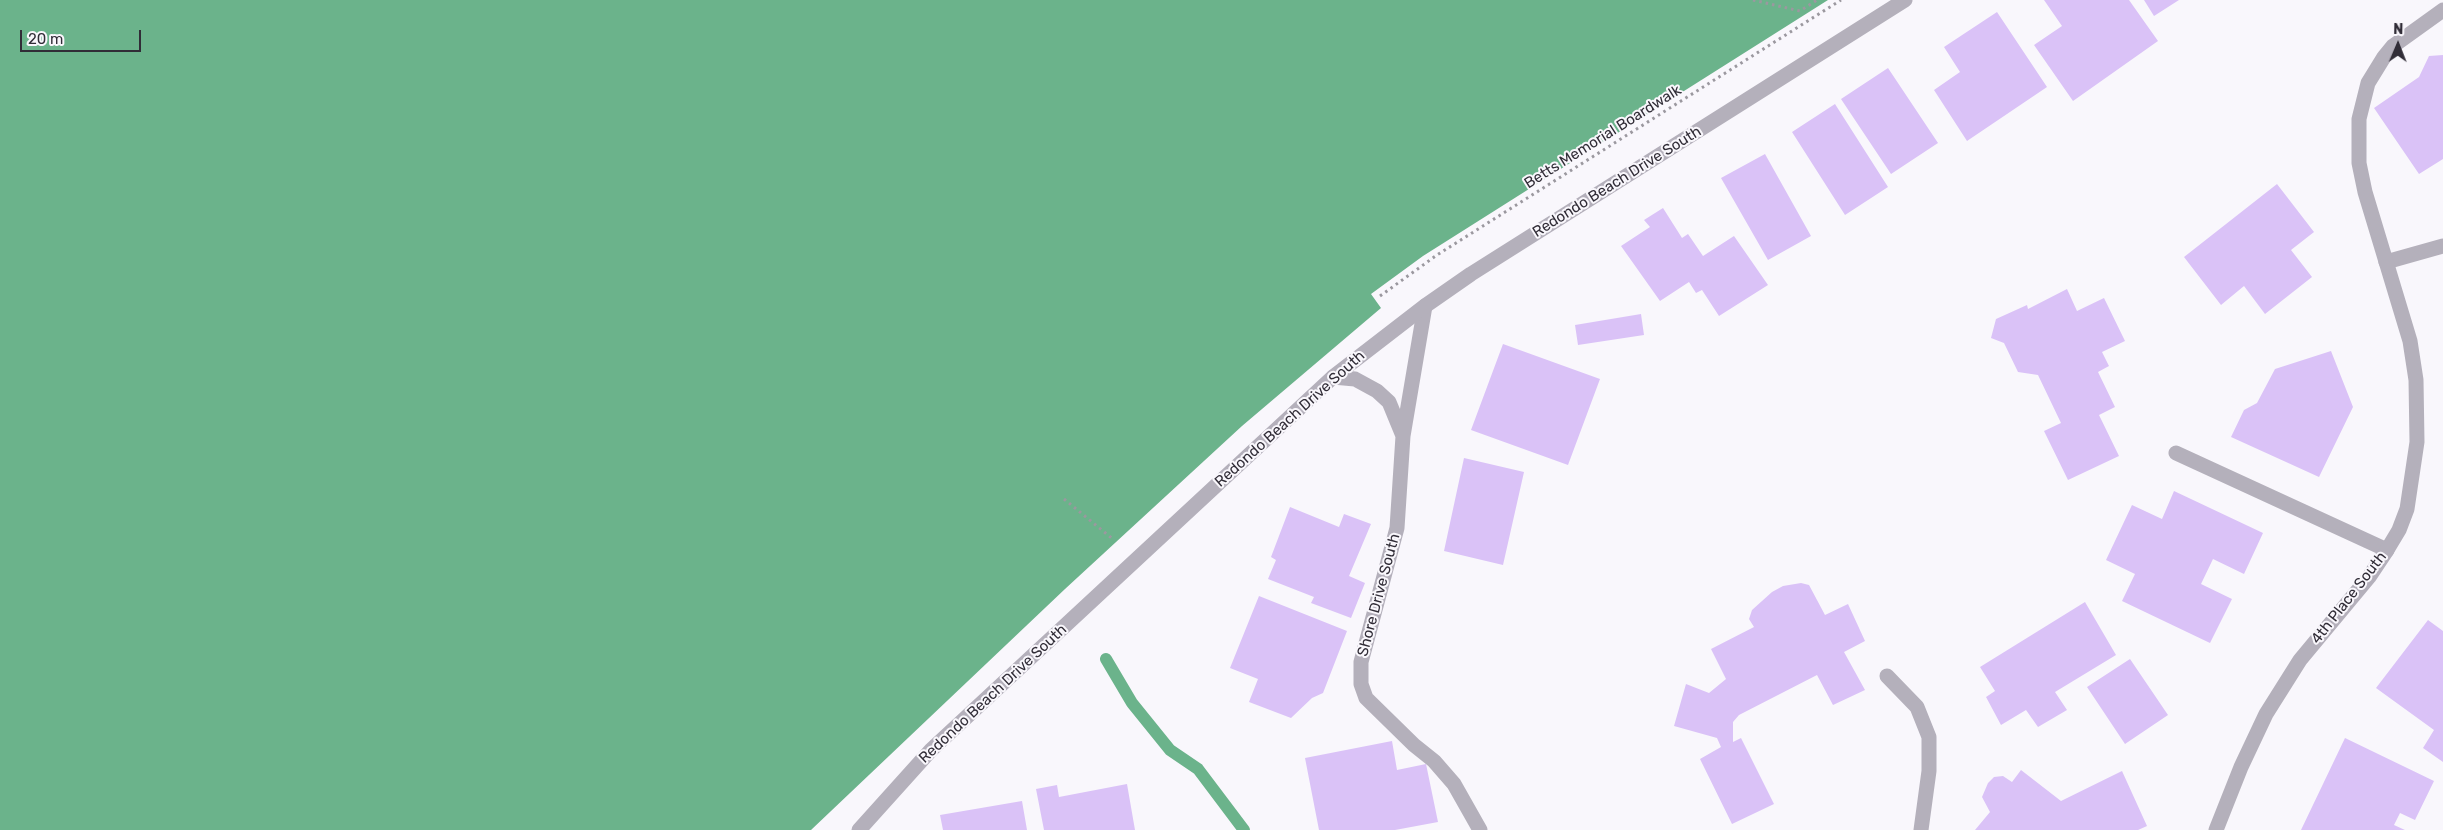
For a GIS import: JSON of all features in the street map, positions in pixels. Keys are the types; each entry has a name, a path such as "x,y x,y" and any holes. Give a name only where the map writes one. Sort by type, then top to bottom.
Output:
{"street":[{"name":"Redondo Beach Drive South","path":"859,830 932,750 1332,377 1425,306 1479,269 1905,0"},
{"name":"4th Place South","path":"2216,830 2249,750 2282,688 2300,660 2369,577 2387,550 2407,509 2416,462 2418,421 2412,349 2365,192 2359,163 2357,139 2363,98 2375,70 2393,46 2443,10"},
{"path":"2386,262 2443,246"},
{"name":"Shore Drive South","path":"1425,306 1403,436 1396,528 1361,662 1361,684 1366,698 1414,746 1434,761 1454,784 1480,830"},
{"name":"Shore Drive South","path":"1332,377 1356,379 1377,391 1389,402 1403,436"},
{"path":"2176,453 2387,550"},
{"path":"1887,676 1917,707 1929,737 1929,771 1921,830"}],"path":[{"path":"1753,0 1800,11 1817,0"},
{"name":"Betts Memorial Boardwalk","path":"1380,296 1437,255 1841,0"},
{"path":"1064,499 1114,541"}],"shaded area":[{"path":"0,0 1828,0 1423,256 1371,294 1381,308 1242,426 1065,589 811,830 0,830"}],"building":[{"path":"2044,0 2129,0 2158,41 2073,101 2034,45 2062,26"},
{"path":"2144,0 2179,0 2154,16"},
{"path":"1997,12 2047,87 1967,141 1934,90 1960,72 1944,47"},
{"path":"2443,55 2443,159 2419,174 2374,108 2419,77 2429,56"},
{"path":"1888,68 1938,143 1891,174 1841,99"},
{"path":"1835,104 1888,187 1845,215 1792,132"},
{"path":"1765,154 1811,236 1768,260 1721,178"},
{"path":"2277,184 2314,232 2291,250 2312,277 2265,314 2244,286 2221,305 2184,257"},
{"path":"1663,208 1682,238 1688,234 1703,256 1734,236 1768,285 1719,316 1702,290 1696,293 1689,282 1660,301 1621,246 1650,227 1644,220"},
{"path":"2067,289 2077,311 2104,298 2125,341 2102,352 2109,366 2098,372 2115,407 2099,415 2119,456 2068,480 2044,431 2061,423 2038,375 2018,372 2004,343 1991,338 1996,319 2027,305 2028,309"},
{"path":"1641,314 1644,335 1578,345 1575,325"},
{"path":"1503,344 1600,379 1568,465 1471,430"},
{"path":"2331,351 2353,407 2319,477 2231,437 2244,410 2257,403 2275,369"},
{"path":"1464,458 1524,472 1503,565 1444,551"},
{"path":"2174,491 2263,533 2244,574 2213,559 2201,584 2232,599 2210,643 2122,601 2135,574 2106,560 2132,505 2162,519"},
{"path":"1290,507 1339,527 1344,514 1371,524 1349,576 1365,583 1351,618 1311,603 1314,597 1268,579 1276,560 1271,557"},
{"path":"1801,583 1809,585 1825,615 1848,604 1865,641 1844,652 1865,690 1833,705 1817,675 1739,715 1733,722 1733,742 1741,738 1774,804 1732,824 1700,759 1721,747 1717,738 1674,726 1686,684 1709,693 1726,679 1711,649 1754,627 1749,619 1752,610 1772,592 1783,586"},
{"path":"1259,596 1347,631 1323,693 1312,698 1291,718 1249,702 1258,679 1230,668"},
{"path":"2085,602 2116,655 2055,692 2067,710 2038,727 2026,710 2001,725 1986,697 1995,691 1980,667"},
{"path":"2428,620 2443,631 2443,762 2423,748 2434,730 2376,688"},
{"path":"2130,659 2168,715 2125,744 2087,687"},
{"path":"2345,738 2434,781 2415,820 2400,813 2394,825 2405,830 2301,830"},
{"path":"1392,741 1397,770 1426,764 1438,822 1395,830 1319,830 1305,758"},
{"path":"2021,770 2061,801 2122,771 2147,826 2138,830 1975,830 1990,812 1982,797 1988,783 1994,777 2003,776 2012,782"},
{"path":"1127,784 1135,830 1044,830 1036,789 1057,785 1059,797"},
{"path":"1022,801 1027,830 943,830 940,815"}],"waterway":[{"path":"1106,659 1132,703 1170,750 1198,769 1244,830"}]}
